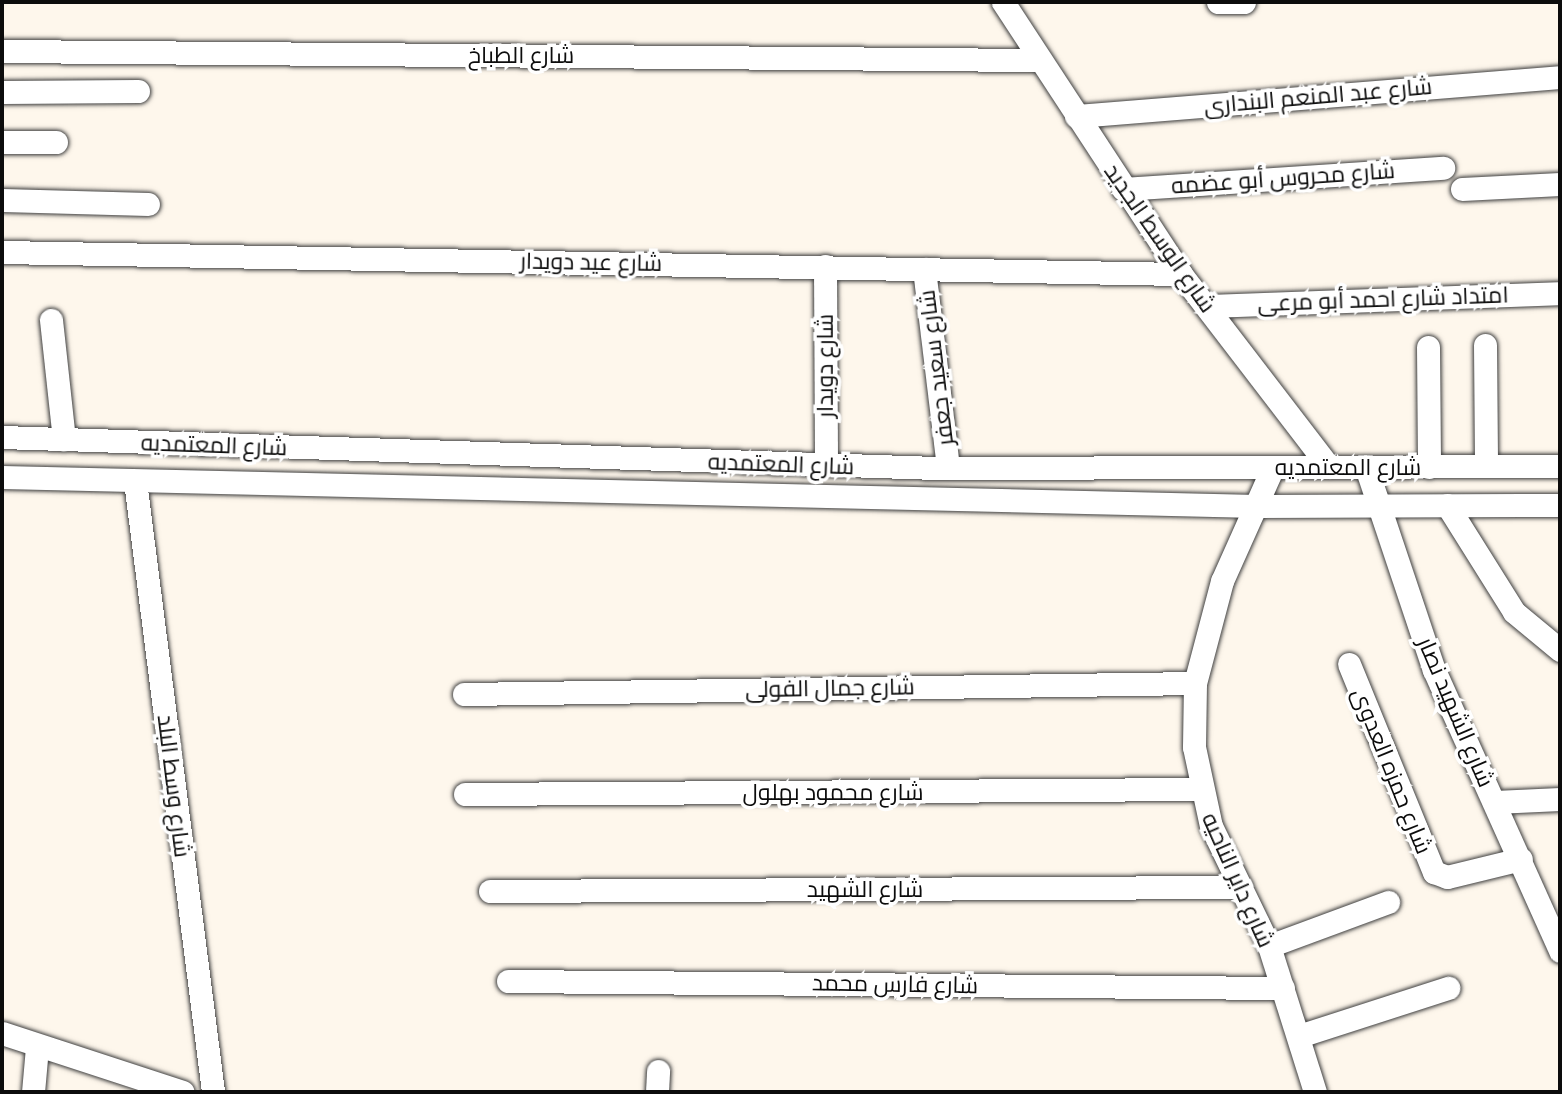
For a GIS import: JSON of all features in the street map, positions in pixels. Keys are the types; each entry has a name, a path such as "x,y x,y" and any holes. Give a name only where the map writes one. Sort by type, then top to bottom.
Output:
{"street":[{"name":"شارع الوسط الجديد","path":"1003,2 1181,274 1329,467"},
{"path":"1218,2 1244,2"},
{"name":"شارع الطباخ","path":"2,51 1041,60"},
{"name":"شارع عبد المنعم البندارى","path":"1076,116 1560,77"},
{"path":"2,92 138,92"},
{"path":"2,142 57,142"},
{"name":"شارع محروس أبو عضمه","path":"1123,188 1443,168"},
{"path":"1462,188 1560,184"},
{"path":"2,200 148,204"},
{"name":"شارع عيد دويدار","path":"2,252 1181,274"},
{"name":"شارع دويدار","path":"825,266 825,465"},
{"name":"شارع سعيد جعفر","path":"924,269 942,468 935,498"},
{"name":"امتداد شارع احمد أبو مرعى","path":"1207,306 1560,293"},
{"path":"51,320 64,439"},
{"path":"1485,345 1486,466"},
{"path":"1428,347 1429,467"},
{"name":"شارع المعتمديه","path":"2,437 942,468 1560,466"},
{"name":"شارع داير الناحيه","path":"1273,467 1222,581 1195,683 1194,747 1200,789 1269,946 1315,1092"},
{"name":"شارع الشهيد نصار","path":"1366,467 1434,670 1521,859 1553,911 1560,951"},
{"name":"شارع المعتمديه","path":"2,477 1257,506 1379,503 1560,505"},
{"name":"شارع وسط البلد","path":"135,481 213,1092"},
{"path":"1447,505 1514,612 1560,650"},
{"name":"شارع حمزه العدوى","path":"1349,664 1431,869 1447,877 1521,859"},
{"name":"شارع جمال الفولى","path":"464,694 1195,683"},
{"name":"شارع محمود بهلول","path":"465,794 1200,789"},
{"path":"1495,802 1560,799"},
{"name":"شارع الشهيد","path":"490,891 1241,887"},
{"path":"1269,946 1388,902"},
{"name":"شارع فارس محمد","path":"508,981 1283,988"},
{"path":"1299,1036 1448,988"},
{"path":"2,1033 132,1084 183,1092"},
{"path":"33,1092 37,1047"}]}
